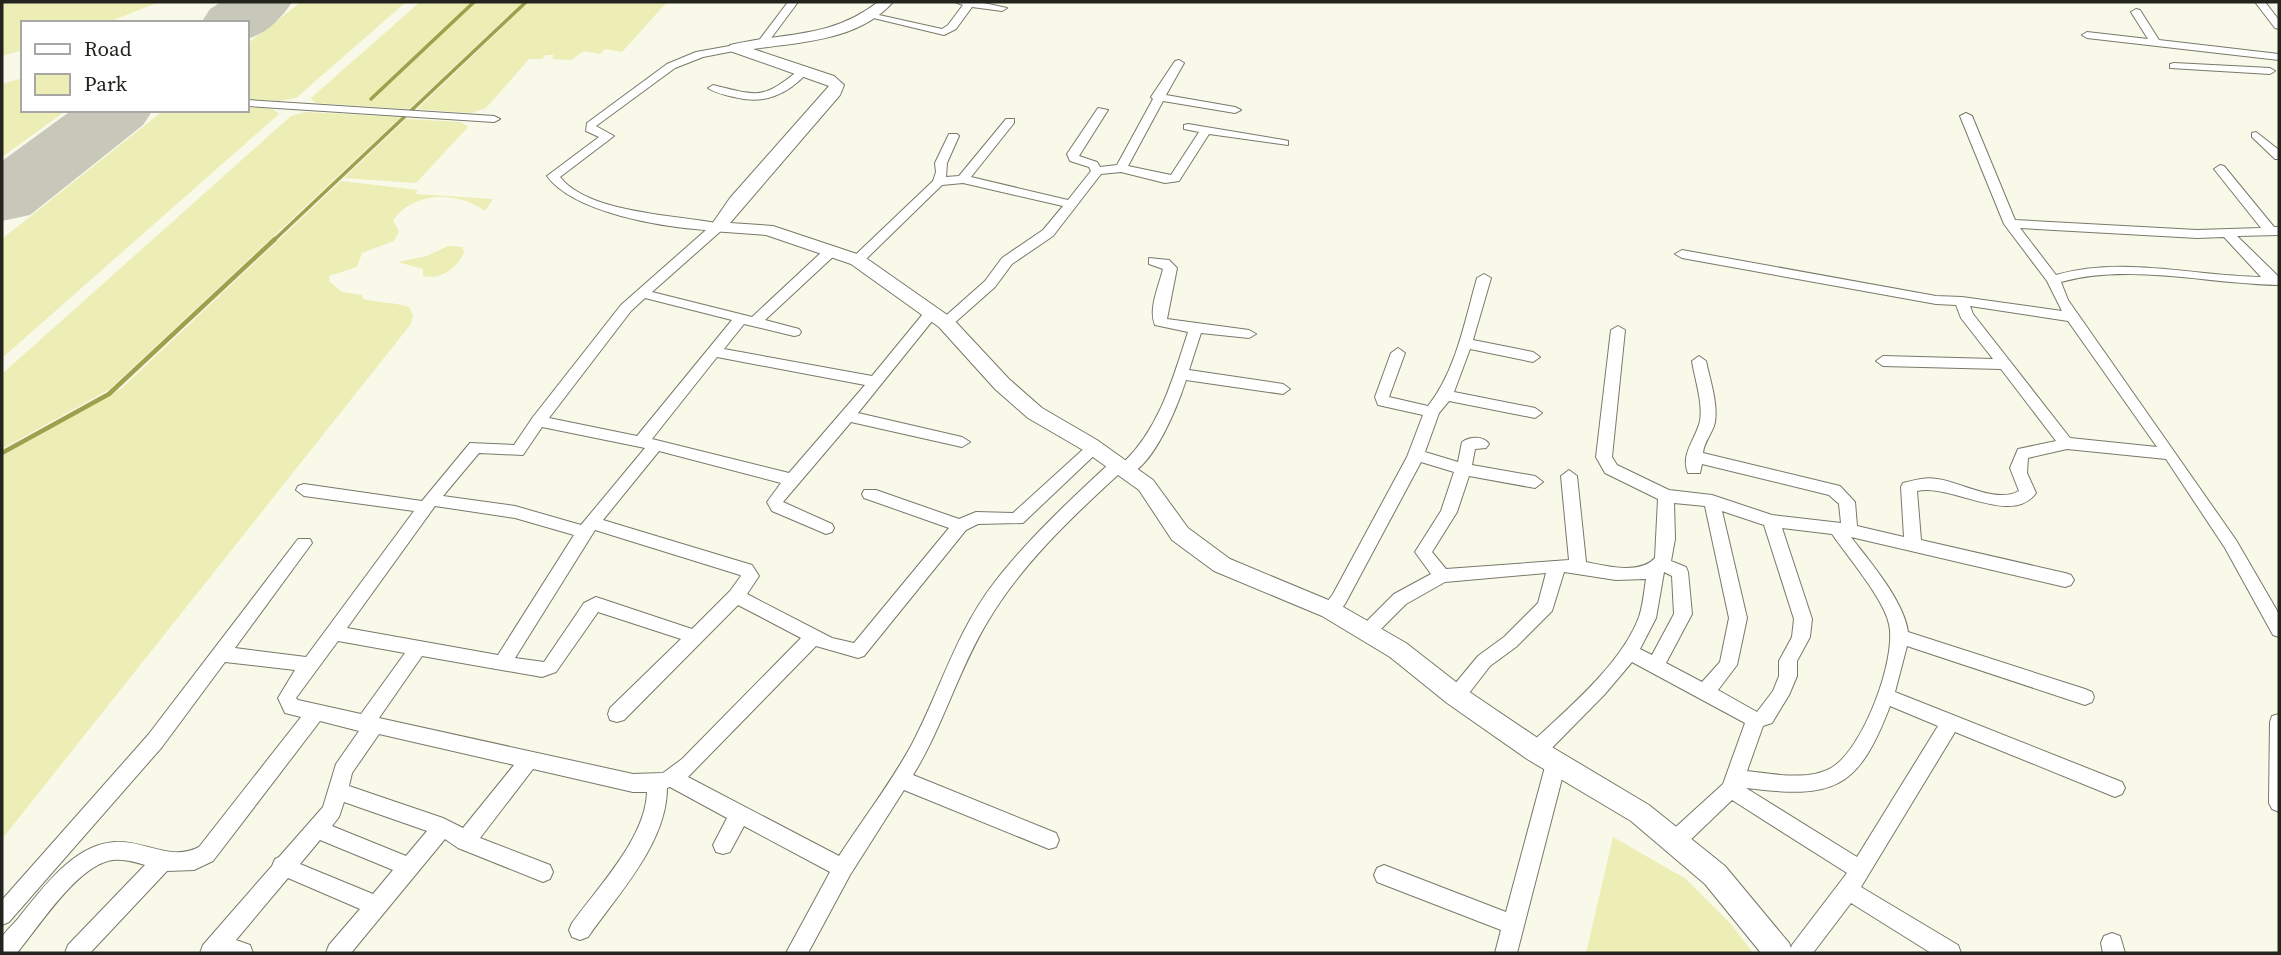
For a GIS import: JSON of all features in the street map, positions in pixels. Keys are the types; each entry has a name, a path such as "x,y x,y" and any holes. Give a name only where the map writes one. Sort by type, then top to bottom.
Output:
{"street":[{"path":"762,43 793,2"},
{"path":"886,2 870,16 837,33 700,54 671,65 591,125 590,129 594,132 608,136 553,176 557,184 595,202 637,215 677,225 767,230 857,260 939,318 1002,384 1035,413 1094,448 1146,485 1180,534 1222,565 1330,610 1398,650 1457,696 1546,757 1640,813 1715,875 1779,953"},
{"path":"958,2 1002,8"},
{"path":"2260,2 2279,26"},
{"path":"870,16 944,32 952,27 970,3"},
{"path":"2136,12 2156,44"},
{"path":"2087,36 2279,57"},
{"path":"735,48 834,81 835,92 736,201 718,227 626,308 538,421 518,451 475,447 429,504 287,698 292,707 369,726 633,783 665,782 740,814 844,868"},
{"path":"2256,55 2275,74"},
{"path":"1121,168 1145,129 1157,97 1179,64"},
{"path":"2174,66 2275,74"},
{"path":"713,88 764,99 776,95 803,72"},
{"path":"1157,97 1235,110"},
{"path":"248,103 495,119"},
{"path":"1097,171 1093,165 1074,158 1073,154 1102,110"},
{"path":"1966,116 2010,224 2053,280 2072,317 2170,454 2263,596 2278,626"},
{"path":"963,179 1010,121"},
{"path":"1188,127 1283,143"},
{"path":"826,528 778,507 775,502 877,382 939,318 990,284 1007,261 1048,233 1097,171 1121,168 1165,179 1175,178 1206,130"},
{"path":"2256,135 2279,156"},
{"path":"857,260 938,181 942,172 941,163 953,136"},
{"path":"2220,169 2274,231"},
{"path":"938,181 963,179 1070,204"},
{"path":"2010,224 2228,234 2274,231"},
{"path":"2228,234 2276,281"},
{"path":"502,664 588,528 713,352 831,251"},
{"path":"1682,254 1936,300 1962,300 2072,317"},
{"path":"1154,261 1168,264 1170,268 1158,319 1164,324 1249,334"},
{"path":"2053,280 2069,273 2130,272 2276,281"},
{"path":"1330,610 1339,599 1415,457 1432,412 1445,395 1465,343 1484,278"},
{"path":"641,293 794,332"},
{"path":"1962,300 1966,315 2061,435 2064,443"},
{"path":"797,953 844,868 919,748 980,618 1000,587 1075,505 1122,467 1136,461 1159,427 1196,328"},
{"path":"1618,330 1604,457 1611,468 1666,496 1712,502 1771,521 1843,530 1913,544 2065,580"},
{"path":"1465,343 1533,358"},
{"path":"713,352 877,382"},
{"path":"1398,353 1382,397 1383,401 1432,412"},
{"path":"1699,361 1708,410 1707,424 1694,462 1834,490 1845,497 1850,506 1843,530 1898,624 1897,659 1885,696 1873,725 1850,765 1829,776 1806,783 1733,783"},
{"path":"1883,361 2005,365"},
{"path":"1181,374 1283,389"},
{"path":"1445,395 1535,413"},
{"path":"848,416 962,442"},
{"path":"538,421 648,444 792,480"},
{"path":"1443,576 1423,552 1450,512 1468,455 1467,446 1471,443 1481,444"},
{"path":"1913,544 1909,487 1930,483 1993,498 2022,499 2028,493 2017,468 2017,459 2023,453 2058,447 2064,443 2170,454"},
{"path":"736,596 842,649 861,649 960,526 976,518 1010,521 1017,519 1094,448"},
{"path":"1415,457 1422,456 1462,469 1535,482"},
{"path":"1569,476 1569,566"},
{"path":"304,490 515,512 746,569 751,576 750,580 736,596 617,714"},
{"path":"870,494 960,526"},
{"path":"1506,953 1514,925 1546,757 1628,651 1647,617 1659,567 1664,559 1666,496"},
{"path":"1704,692 1728,665 1738,618 1712,502"},
{"path":"1628,651 1756,720 1765,717 1780,695 1788,676 1788,661 1801,637 1803,619 1771,521"},
{"path":"2,915 155,741 304,543"},
{"path":"1367,632 1400,599 1443,576 1569,566 1618,574 1643,573 1659,567 1680,572 1684,605 1683,614 1655,666"},
{"path":"1457,696 1484,661 1510,642 1546,606 1554,573 1569,566"},
{"path":"334,633 502,664 548,668 590,608 596,604 695,637"},
{"path":"580,930 646,837 654,821 665,782 815,636"},
{"path":"1898,636 2085,697"},
{"path":"242,953 215,948 282,866 332,811 338,792 338,780 343,770 418,648"},
{"path":"223,654 311,665"},
{"path":"1885,696 2115,789"},
{"path":"4,953 62,884 86,862 113,851 186,863 206,854 315,713"},
{"path":"1675,841 1733,783 1756,720"},
{"path":"2279,722 2279,803"},
{"path":"1800,953 1848,890 1858,869 1950,723"},
{"path":"465,841 530,759"},
{"path":"900,779 1049,840"},
{"path":"1733,783 1858,869"},
{"path":"338,792 443,827 465,841 543,872"},
{"path":"723,845 740,814"},
{"path":"337,953 443,827"},
{"path":"317,829 409,867"},
{"path":"76,953 163,861"},
{"path":"282,866 376,906"},
{"path":"1384,875 1514,925"},
{"path":"1848,890 1950,953"}],"green space":[{"path":"159,2 111,21 21,21 21,51 2,56 2,3"},
{"path":"301,2 406,2 296,98 279,101 248,99 248,43"},
{"path":"420,2 523,2 409,109 315,103 311,98"},
{"path":"529,2 667,2 622,52 605,49 600,54 584,51 571,60 552,59 554,55 529,59 486,108 471,113 417,109"},
{"path":"21,79 21,112 64,112 2,157 2,84"},
{"path":"248,107 273,109 279,114 2,358 2,239 161,112 248,112"},
{"path":"305,112 401,117 110,389 2,449 2,374 291,116"},
{"path":"406,119 461,122 468,127 416,183 344,178"},
{"path":"341,181 418,190 415,194 493,199 485,211 474,204 449,197 423,199 412,204 401,211 393,221 399,231 394,241 362,253 357,267 329,276 330,282 342,292 362,295 363,299 409,307 413,316 411,324 2,839 2,456 122,388"},
{"path":"448,246 463,247 464,253 452,268 442,275 423,276 423,269 398,262 427,256"},
{"path":"1613,837 1686,879 1730,923 1753,953 1586,953"}],"waterway":[{"path":"371,99 474,2"},
{"path":"273,241 526,2"},
{"path":"2,453 109,394 275,239"}],"runway":[{"path":"236,21 261,2"},
{"path":"2,198 115,112"}]}
